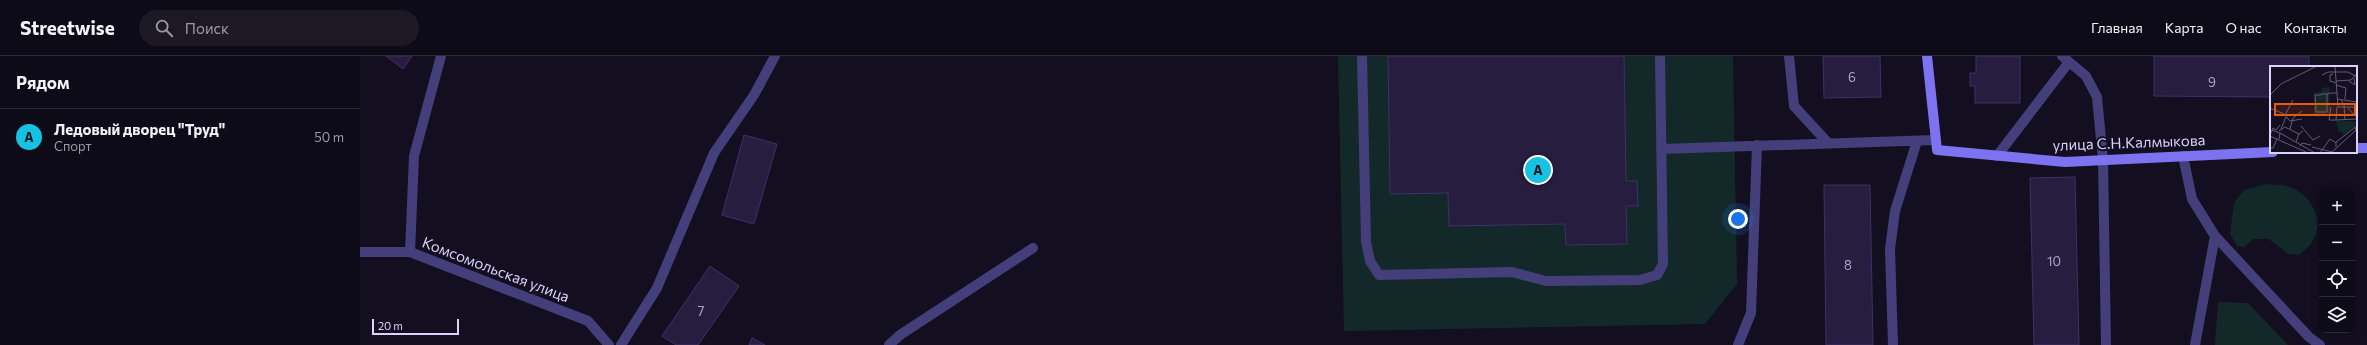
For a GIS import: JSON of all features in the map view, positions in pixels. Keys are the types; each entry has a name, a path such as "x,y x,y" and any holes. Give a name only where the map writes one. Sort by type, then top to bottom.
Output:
{"street":[{"path":"410,252 414,156 441,56"},
{"path":"621,345 656,288 714,153 754,95 775,56"},
{"path":"1362,56 1366,242 1370,261 1379,275 1512,272 1546,281 1640,280 1657,275 1663,264 1660,56"},
{"path":"1789,56 1794,106 1828,143"},
{"path":"1661,149 1934,140 1927,56"},
{"path":"1997,156 2065,59 2086,76 2097,97 2103,160 2106,345"},
{"path":"1893,345 1890,249 1896,211 1917,140"},
{"name":"улица С.Н.Калмыкова","path":"1934,140 1937,150 2064,162 2270,152"},
{"path":"1738,345 1751,313 1757,145"},
{"path":"2183,156 2192,199 2215,236 2309,338 2320,345"},
{"path":"2195,345 2215,236"},
{"path":"889,345 900,335 1033,248"},
{"name":"Комсомольская улица","path":"360,252 410,252 588,322 609,345"}],"green space":[{"path":"1338,56 1733,56 1737,284 1705,324 1344,331"},
{"path":"2267,184 2286,186 2299,192 2311,204 2315,212 2317,228 2315,236 2311,244 2299,255 2288,254 2269,239 2253,239 2244,247 2237,246 2230,234 2234,203 2244,190"},
{"path":"2218,302 2248,303 2288,345 2215,345"}],"building":[{"path":"386,56 412,56 403,69"},
{"path":"1388,56 1624,56 1626,181 1637,181 1638,206 1626,206 1627,244 1566,245 1565,224 1449,226 1448,193 1390,194"},
{"path":"1823,56 1880,56 1881,97 1824,98"},
{"path":"1976,56 2020,56 2020,103 1975,103 1975,86 1970,86 1970,73 1976,73"},
{"path":"2154,56 2309,56 2309,66 2270,66 2270,97 2154,96"},
{"path":"744,135 777,144 754,224 722,215"},
{"path":"2075,177 2079,345 2034,345 2030,178"},
{"path":"1824,185 1870,185 1873,345 1826,345"},
{"path":"710,266 739,286 698,345 676,345 662,336"},
{"path":"752,338 765,345 749,345"}],"place":[{"name":"Ледовый дворец \"Труд\"","path":"1538,170"}]}
